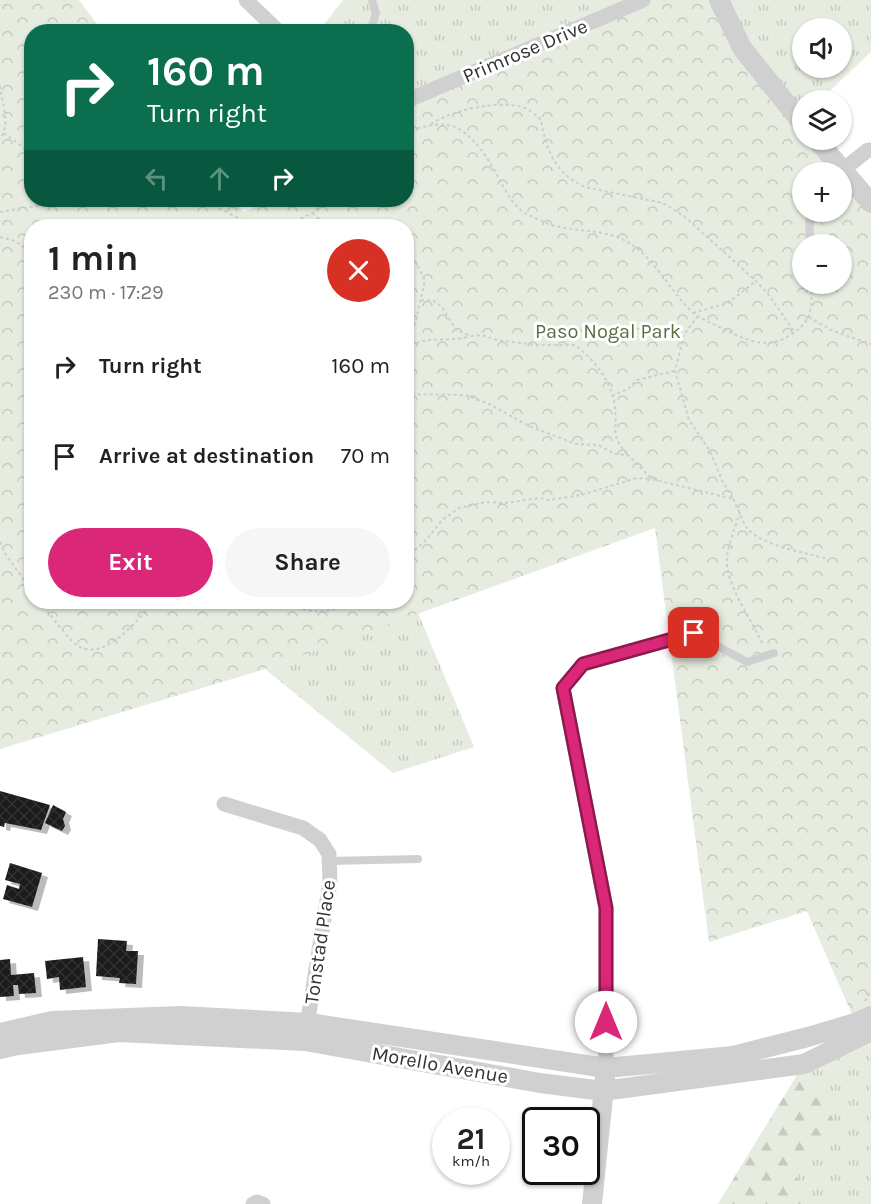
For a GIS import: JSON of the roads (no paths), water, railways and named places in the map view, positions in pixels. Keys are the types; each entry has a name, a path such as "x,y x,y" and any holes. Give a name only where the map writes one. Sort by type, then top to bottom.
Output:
{"street":[{"path":"246,0 271,24"},
{"name":"Primrose Drive","path":"414,99 643,0"},
{"path":"719,0 742,48 792,110"},
{"path":"825,150 835,162"},
{"path":"852,163 871,150"},
{"path":"852,181 871,203"},
{"path":"563,688 606,908 606,1068 592,1204"},
{"name":"Tonstad Place","path":"224,804 303,828 320,840 329,854 330,882 307,1032"},
{"name":"Morello Avenue","path":"0,1033 52,1021 180,1016 606,1068 733,1056 855,1023 871,1016"},
{"name":"Morello Avenue","path":"0,1049 119,1032 307,1032 540,1083 603,1091 804,1064 871,1031"},
{"path":"253,1204 257,1202 263,1204"}],"lane":[{"path":"372,0 376,13 373,24"},
{"path":"563,688 583,664 694,633 747,662 770,654"},
{"path":"329,861 418,859"}],"park label":[{"name":"Paso Nogal Park","path":"608,331"}]}
